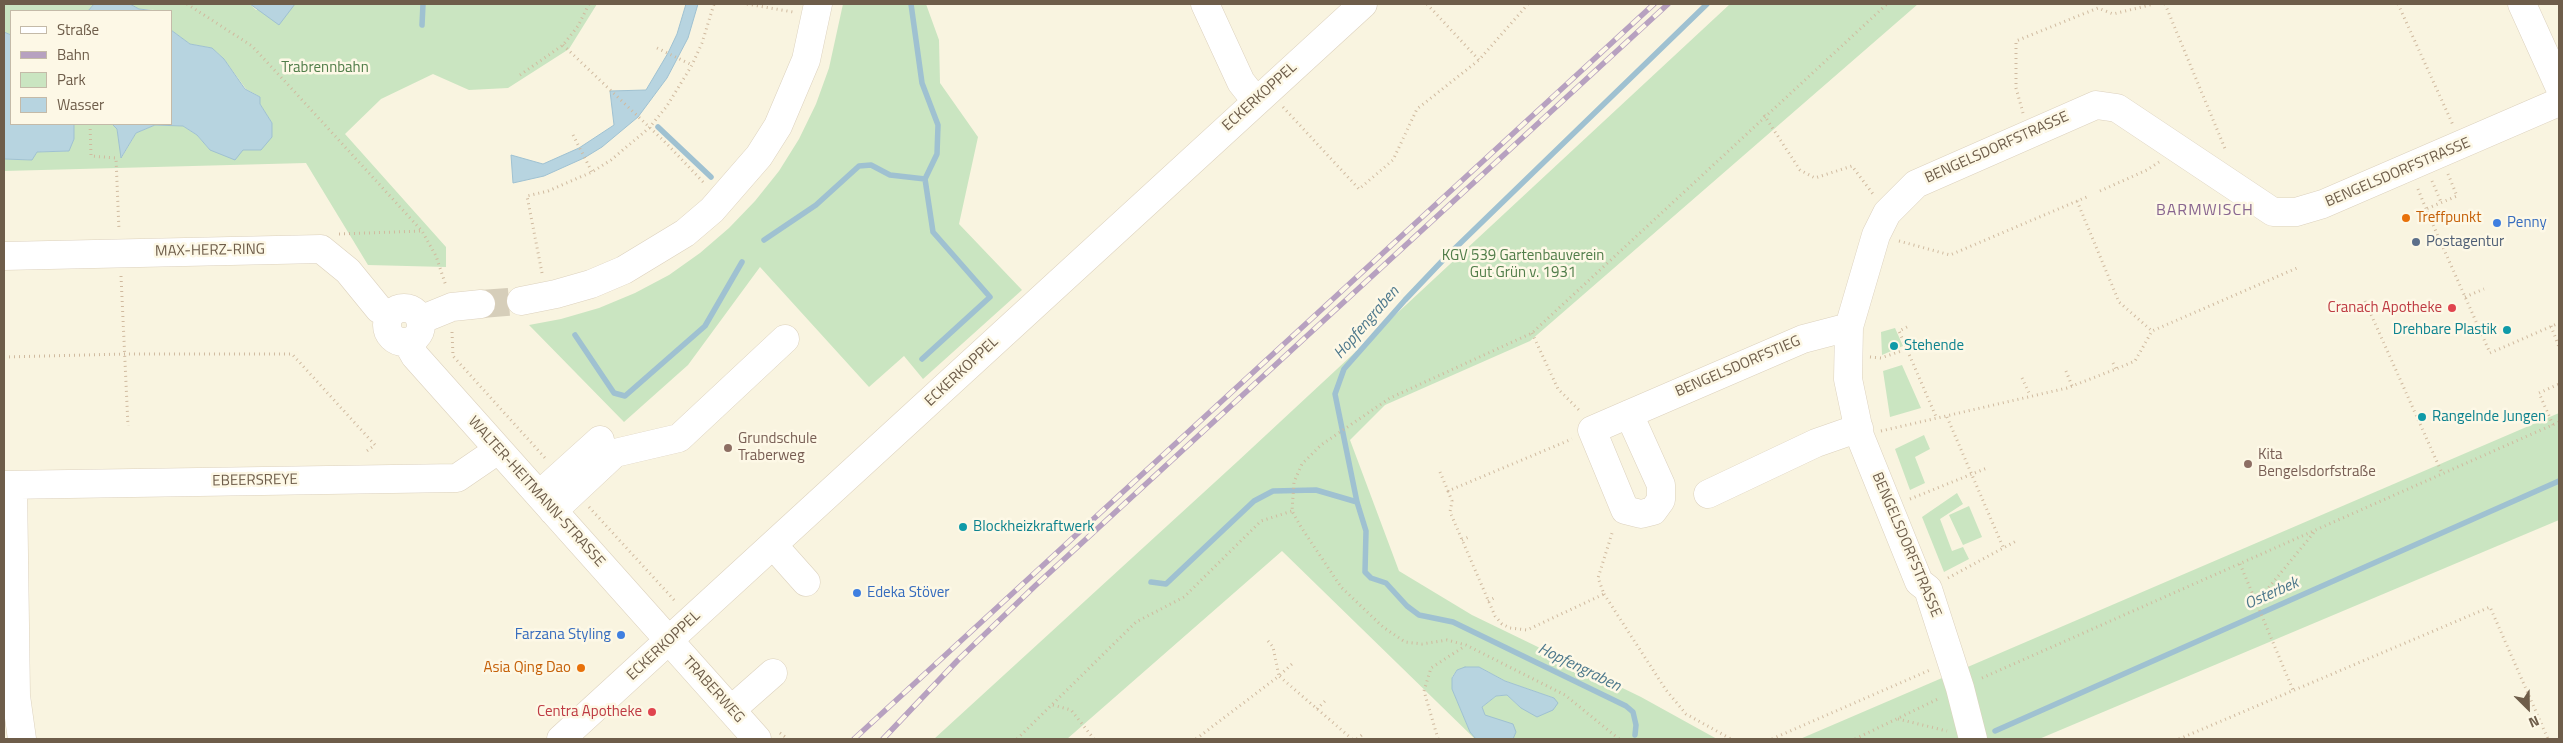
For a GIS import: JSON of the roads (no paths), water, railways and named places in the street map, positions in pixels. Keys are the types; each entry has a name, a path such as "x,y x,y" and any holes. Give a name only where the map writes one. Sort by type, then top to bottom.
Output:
{"street":[{"path":"1206,4 1242,82 1262,96"},
{"name":"ECKERKOPPEL","path":"561,739 1363,4"},
{"path":"2522,4 2559,86"},
{"path":"534,298 591,284 624,270 685,233 721,201 759,156 778,126 806,60 817,10"},
{"name":"BENGELSDORFSTRASSE","path":"1972,738 1960,688 1928,589 1919,582 1860,432 1848,379 1849,327 1882,224 1916,184 2096,105 2117,108 2273,212 2296,212 2324,204 2447,149 2462,146 2559,102"},
{"name":"MAX-HERZ-RING","path":"4,256 321,249 348,271 379,309 389,316 386,323 390,336 399,341 414,331"},
{"path":"414,331 452,307 481,304"},
{"name":"BENGELSDORFSTIEG","path":"1629,414 1661,485 1661,500 1653,511 1641,514 1626,510 1592,430 1629,414 1803,339 1849,327"},
{"name":"WALTER-HEITMANN-STRASSE","path":"414,331 415,356 669,640"},
{"path":"546,503 614,453 679,438 786,339"},
{"path":"1708,494 1816,443 1860,432"},
{"path":"546,503 600,440"},
{"name":"EBEERSREYE","path":"8,485 457,478 498,450"},
{"path":"8,485 16,696 22,739"},
{"path":"773,545 806,582"},
{"name":"TRABERWEG","path":"669,640 757,739"},
{"path":"731,710 773,673"}],"water":[{"path":"94,4 130,4 139,9 148,10 89,10"},
{"path":"250,4 295,4 279,25"},
{"path":"686,4 698,4 688,38 667,78 638,117 602,147 584,158 544,176 513,183 511,155 543,164 579,148 614,125 610,91 646,90 677,34"},
{"path":"172,31 190,44 212,48 224,59 245,89 260,97 260,104 272,123 272,137 261,150 243,150 235,160 210,150 197,135 183,126 155,125 172,125"},
{"path":"4,32 10,35 10,125 74,125 74,139 69,151 37,152 32,160 4,159"},
{"path":"113,125 155,125 136,133 121,158 117,129"},
{"path":"1465,667 1479,667 1505,681 1554,698 1558,703 1553,710 1537,717 1521,708 1507,695 1496,696 1482,707 1485,715 1513,724 1516,732 1513,739 1476,739 1470,732 1452,689 1452,678 1457,670"}],"waterway":[{"path":"422,25 423,4"},
{"path":"911,4 922,83 938,125 937,154 925,179 933,232 990,297 922,359"},
{"name":"Hopfengraben","path":"1635,735 1636,725 1633,712 1626,706 1453,622 1419,615 1407,606 1386,583 1371,578 1365,572 1366,531 1357,502 1335,394 1344,369 1445,258 1707,4"},
{"path":"658,127 711,177"},
{"path":"764,240 816,205 859,166 871,165 890,175 925,179"},
{"path":"575,335 614,393 625,396 705,326 742,262"},
{"name":"Osterbek","path":"1995,731 2559,481"},
{"path":"1151,582 1166,584 1254,501 1273,491 1316,490 1357,502"}],"tunnel":[{"path":"481,304 521,301"}],"railway":[{"path":"854,739 1654,4"},
{"path":"883,739 958,660 1035,586 1668,4"}],"place":[{"name":"Treffpunkt","path":"2406,218"},
{"name":"Penny","path":"2497,223"},
{"name":"Postagentur","path":"2416,242"},
{"name":"Cranach Apotheke","path":"2452,308"},
{"name":"Drehbare Plastik","path":"2507,330"},
{"name":"Stehende","path":"1894,346"},
{"name":"Rangelnde Jungen","path":"2422,417"},
{"name":"Grundschule Traberweg","path":"728,448"},
{"name":"Kita Bengelsdorfstraße","path":"2248,464"},
{"name":"Blockheizkraftwerk","path":"963,527"},
{"name":"Edeka Stöver","path":"857,593"},
{"name":"Farzana Styling","path":"621,635"},
{"name":"Asia Qing Dao","path":"581,668"},
{"name":"Centra Apotheke","path":"652,712"}],"district":[{"name":"BARMWISCH","path":"2205,211"}],"park label":[{"name":"Trabrennbahn","path":"325,68"},
{"name":"KGV 539 Gartenbauverein Gut Grün v. 1931","path":"1523,264"}]}
